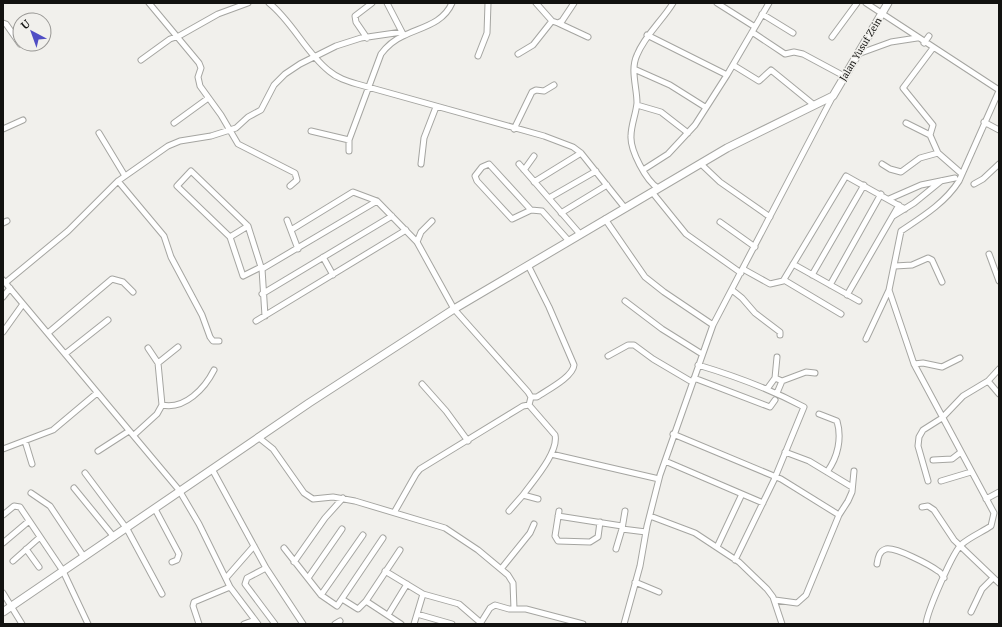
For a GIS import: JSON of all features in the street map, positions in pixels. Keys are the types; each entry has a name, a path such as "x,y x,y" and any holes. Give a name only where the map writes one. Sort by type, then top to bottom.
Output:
{"street":[{"path":"149,3 178,36 201,66 198,83 208,99 221,115 238,144 295,173 297,180 290,186"},
{"path":"141,60 166,41 218,14 248,3"},
{"path":"269,3 281,14 314,57 336,76 369,88 558,141 573,147 582,153 625,208"},
{"path":"367,38 356,22 354,16 372,3"},
{"path":"387,3 403,34"},
{"path":"244,624 256,622 230,587 199,524 179,490 4,281 68,231 125,176 174,143 230,131 239,126 250,116 259,112 279,79 300,64 336,46 367,38 403,34 422,29 437,20 447,11 452,3"},
{"path":"478,56 487,33 488,3"},
{"path":"536,3 552,21 588,37"},
{"path":"558,23 574,3"},
{"path":"673,3 662,20 647,36 636,57 634,69 636,105 631,138 643,170 686,234 742,271 770,284 776,284 784,280 845,176 848,176 881,194 905,209"},
{"path":"717,3 755,27"},
{"path":"643,170 668,154 688,133 727,75 769,3"},
{"path":"832,36 858,3"},
{"path":"866,3 917,38 999,90 962,174 954,188 933,209 901,231 889,290 866,339"},
{"name":"Jalan Yusuf Zein","path":"833,96 888,3"},
{"path":"762,14 793,33"},
{"path":"518,54 533,45 552,21"},
{"path":"3,23 6,24 12,32"},
{"path":"752,32 785,54 794,52 803,54 844,76"},
{"path":"349,151 349,140 381,54 390,44 403,34"},
{"path":"647,36 727,75"},
{"path":"924,42 929,36"},
{"path":"858,54 892,42 917,38"},
{"path":"930,135 933,125 903,88 934,48"},
{"path":"732,65 759,81 771,70 814,104"},
{"path":"634,69 670,85 705,107"},
{"path":"514,129 532,92 536,90 544,91 554,85"},
{"path":"3,612 127,529 179,490 454,309 568,240 727,148 833,96"},
{"path":"624,624 659,479 673,434 713,324 833,96"},
{"path":"174,123 208,99"},
{"path":"636,105 661,112 688,133"},
{"path":"421,164 424,138 436,107"},
{"path":"3,129 23,120"},
{"path":"984,122 999,130"},
{"path":"906,123 930,135 938,153 962,174"},
{"path":"312,131 349,140"},
{"path":"98,133 125,176"},
{"path":"534,182 582,153"},
{"path":"882,164 890,169 901,172 920,158 938,153"},
{"path":"524,170 534,156"},
{"path":"531,210 489,164 482,167 475,176 476,181 512,219 531,210 542,211 568,240"},
{"path":"519,164 580,234"},
{"path":"701,164 720,182 770,217"},
{"path":"974,184 983,179 999,164"},
{"path":"265,316 262,294 262,268 248,226 192,171 177,186 230,237 243,276 262,268 298,249 377,201"},
{"path":"549,198 596,171"},
{"path":"889,199 921,185 954,178"},
{"path":"893,216 905,209 941,181"},
{"path":"118,182 164,236 171,257 202,315 210,337 215,341 219,341"},
{"path":"561,213 607,185"},
{"path":"812,275 864,185"},
{"path":"291,230 353,192 377,201 417,242 454,309 531,397 537,397 569,376 574,369 574,365 549,307 528,265"},
{"path":"830,285 881,194"},
{"path":"847,295 899,205"},
{"path":"262,294 392,216"},
{"path":"604,219 645,277 664,292 713,324"},
{"path":"287,220 298,249"},
{"path":"417,242 420,235 432,222"},
{"path":"720,222 755,246"},
{"path":"230,237 248,226"},
{"path":"256,322 406,230"},
{"path":"989,254 999,281"},
{"path":"323,257 333,275"},
{"path":"895,266 912,265 928,258 932,260 942,282"},
{"path":"793,264 858,301"},
{"path":"48,333 112,279 118,279 123,282 133,292"},
{"path":"784,280 841,314"},
{"path":"3,297 10,288"},
{"path":"732,290 742,298 755,313 780,332 780,335"},
{"path":"889,290 914,364 994,513 991,526 961,545 954,555 929,609 926,624"},
{"path":"625,301 662,329 702,354"},
{"path":"3,332 23,304"},
{"path":"65,354 108,320"},
{"path":"608,356 628,345 634,345 653,359 693,380 770,407 775,400"},
{"path":"158,363 178,347"},
{"path":"98,451 132,433 157,414 162,405 158,363 148,348"},
{"path":"767,389 775,378 777,357"},
{"path":"914,364 923,363 942,367 960,358"},
{"path":"698,365 736,376 777,393 804,407 776,476 736,560"},
{"path":"928,481 918,446 918,437 923,430 942,418 963,396 988,381 999,369"},
{"path":"162,405 174,406 196,394 208,382 214,370"},
{"path":"775,378 782,381 806,372 815,373"},
{"path":"777,393 782,381"},
{"path":"988,381 999,394"},
{"path":"422,384 446,411 468,441"},
{"path":"3,449 53,430 98,393"},
{"path":"529,405 531,397"},
{"path":"396,511 418,471 523,406 529,405"},
{"path":"509,511 523,495 552,454 555,444 555,434 529,405"},
{"path":"819,414 837,421 840,430 836,456 827,472"},
{"path":"673,434 776,476 839,514"},
{"path":"258,437 273,449 307,496 313,499 333,497 344,498 396,511 445,528 478,550 508,575 513,584 514,609"},
{"path":"25,441 32,464"},
{"path":"785,452 810,461 852,487"},
{"path":"933,460 952,459 961,452"},
{"path":"552,454 659,479"},
{"path":"665,461 763,503"},
{"path":"212,469 266,568 303,624"},
{"path":"775,600 797,603 806,595 839,514 848,501 854,471"},
{"path":"85,472 127,529 162,594"},
{"path":"941,481 971,472"},
{"path":"74,488 114,537"},
{"path":"986,499 999,492"},
{"path":"31,494 50,506 84,557"},
{"path":"716,547 742,494"},
{"path":"523,495 538,499"},
{"path":"294,562 325,518 344,498"},
{"path":"3,515 16,505 29,521 64,571 88,624"},
{"path":"922,507 928,506 934,510 954,540 961,545 999,583"},
{"path":"154,509 179,554 177,560 172,562"},
{"path":"616,549 625,511"},
{"path":"600,522 598,537 590,542 558,541 555,536 558,513 600,522 622,528 646,532"},
{"path":"650,516 695,533 736,560 767,589 775,600 782,624"},
{"path":"3,543 29,521"},
{"path":"501,569 530,533 534,524"},
{"path":"308,578 342,529"},
{"path":"321,595 363,535"},
{"path":"13,561 40,537"},
{"path":"284,548 321,595 335,606 342,599 383,538"},
{"path":"226,578 254,546"},
{"path":"26,549 39,567"},
{"path":"877,564 879,555 885,550 889,549 900,552 939,571 944,578"},
{"path":"342,599 358,609 366,601 400,550"},
{"path":"266,568 247,578 245,584 275,624"},
{"path":"385,571 423,594 459,604 480,623 492,606 498,606 514,609 526,609 583,624"},
{"path":"971,612 982,589 993,578"},
{"path":"635,582 660,592"},
{"path":"388,615 407,584"},
{"path":"199,624 193,606 194,602 230,587"},
{"path":"3,593 22,624"},
{"path":"414,624 423,594"},
{"path":"366,601 401,624"},
{"path":"417,614 452,624"}]}
